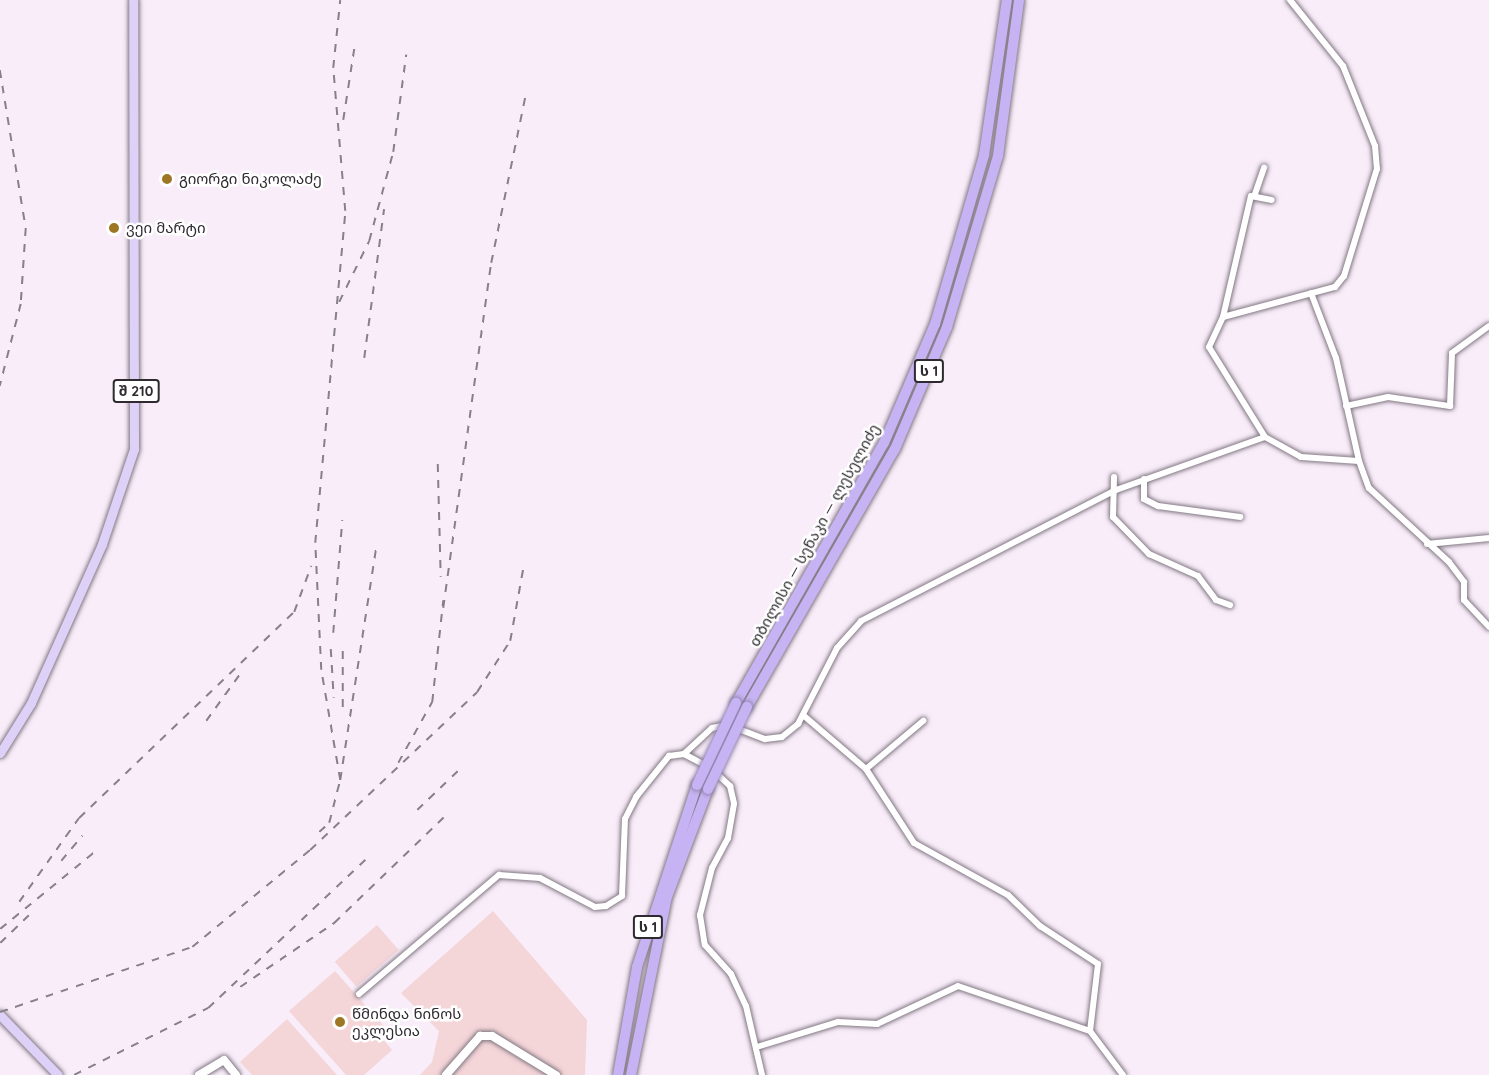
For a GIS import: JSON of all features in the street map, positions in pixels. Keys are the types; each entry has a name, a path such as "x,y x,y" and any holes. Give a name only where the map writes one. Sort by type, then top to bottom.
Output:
{"highway":[{"name":"თბილისი — სენაკი — ლესელიძე","path":"618,1075 637,967 697,785 884,442 935,324 984,155 1007,0"},
{"name":"თბილისი — სენაკი — ლესელიძე","path":"631,1075 667,897 742,705 895,449 947,327 998,156 1019,0"}],"main road":[{"name":"შ 210","path":"0,753 31,703 102,544 134,449 133,0"},
{"path":"0,1015 58,1075"}],"street":[{"path":"1223,317 1335,287 1344,276 1377,169 1375,146 1343,66 1290,0"},
{"path":"1264,168 1223,317 1209,347 1265,437 1301,456 1359,461"},
{"path":"1255,194 1272,200"},
{"path":"1311,293 1336,358 1359,461 1368,488 1449,562 1464,582 1464,600 1489,627"},
{"path":"1346,406 1388,398 1450,406 1452,353 1489,326"},
{"path":"359,994 499,875 540,878 595,907 622,896 625,819 660,766 669,756 684,754 722,723 765,739 782,737 803,715 837,648 861,621 1111,493 1144,479 1265,437"},
{"path":"1114,477 1111,493 1113,517 1149,554 1198,576 1216,600 1230,605"},
{"path":"1144,479 1144,499 1158,506 1240,517"},
{"path":"1427,544 1489,538"},
{"path":"803,715 866,769 914,843 1008,895 1040,926 1098,964 1090,1031"},
{"path":"866,769 923,722"},
{"path":"684,754 711,768 730,786 734,804 728,838 712,868 700,915 705,945 731,974 760,1046 762,1075"},
{"path":"760,1046 838,1022 877,1024 958,986 1090,1031 1124,1075"},
{"path":"446,1075 480,1036 492,1036 556,1075"},
{"path":"199,1075 224,1060 236,1075"}],"shaded area":[{"path":"493,911 587,1020 585,1075 420,1075 432,1062 439,1031 401,993"},
{"path":"377,925 399,950 356,987 335,962"},
{"path":"335,971 389,1032 382,1038 392,1050 364,1075 346,1075 289,1011"},
{"path":"287,1019 337,1075 252,1075 240,1062"}],"railway":[{"path":"340,0 333,68 345,211 315,543 321,670 340,780"},
{"path":"343,120 354,49"},
{"path":"339,302 369,241 393,152 406,55"},
{"path":"0,70 26,228 21,304 0,386"},
{"path":"443,608 491,263 526,93"},
{"path":"364,358 384,209"},
{"path":"438,464 441,577"},
{"path":"333,633 342,520"},
{"path":"319,832 329,823 340,780 376,547"},
{"path":"19,902 79,818 294,612 311,566"},
{"path":"0,1012 192,947 310,850 477,692 510,641 523,569"},
{"path":"398,763 432,702 443,601"},
{"path":"331,649 334,698"},
{"path":"343,651 343,709"},
{"path":"206,721 240,674"},
{"path":"417,810 461,768"},
{"path":"240,987 334,923 444,817"},
{"path":"61,861 82,836"},
{"path":"0,929 97,850"},
{"path":"74,1075 208,1008 367,858"},
{"path":"0,943 30,914"}],"place":[{"name":"გიორგი ნიკოლაძე","path":"167,179"},
{"name":"ვეი მარტი","path":"114,228"},
{"name":"წმინდა ნინოს ეკლესია","path":"340,1022"}]}
